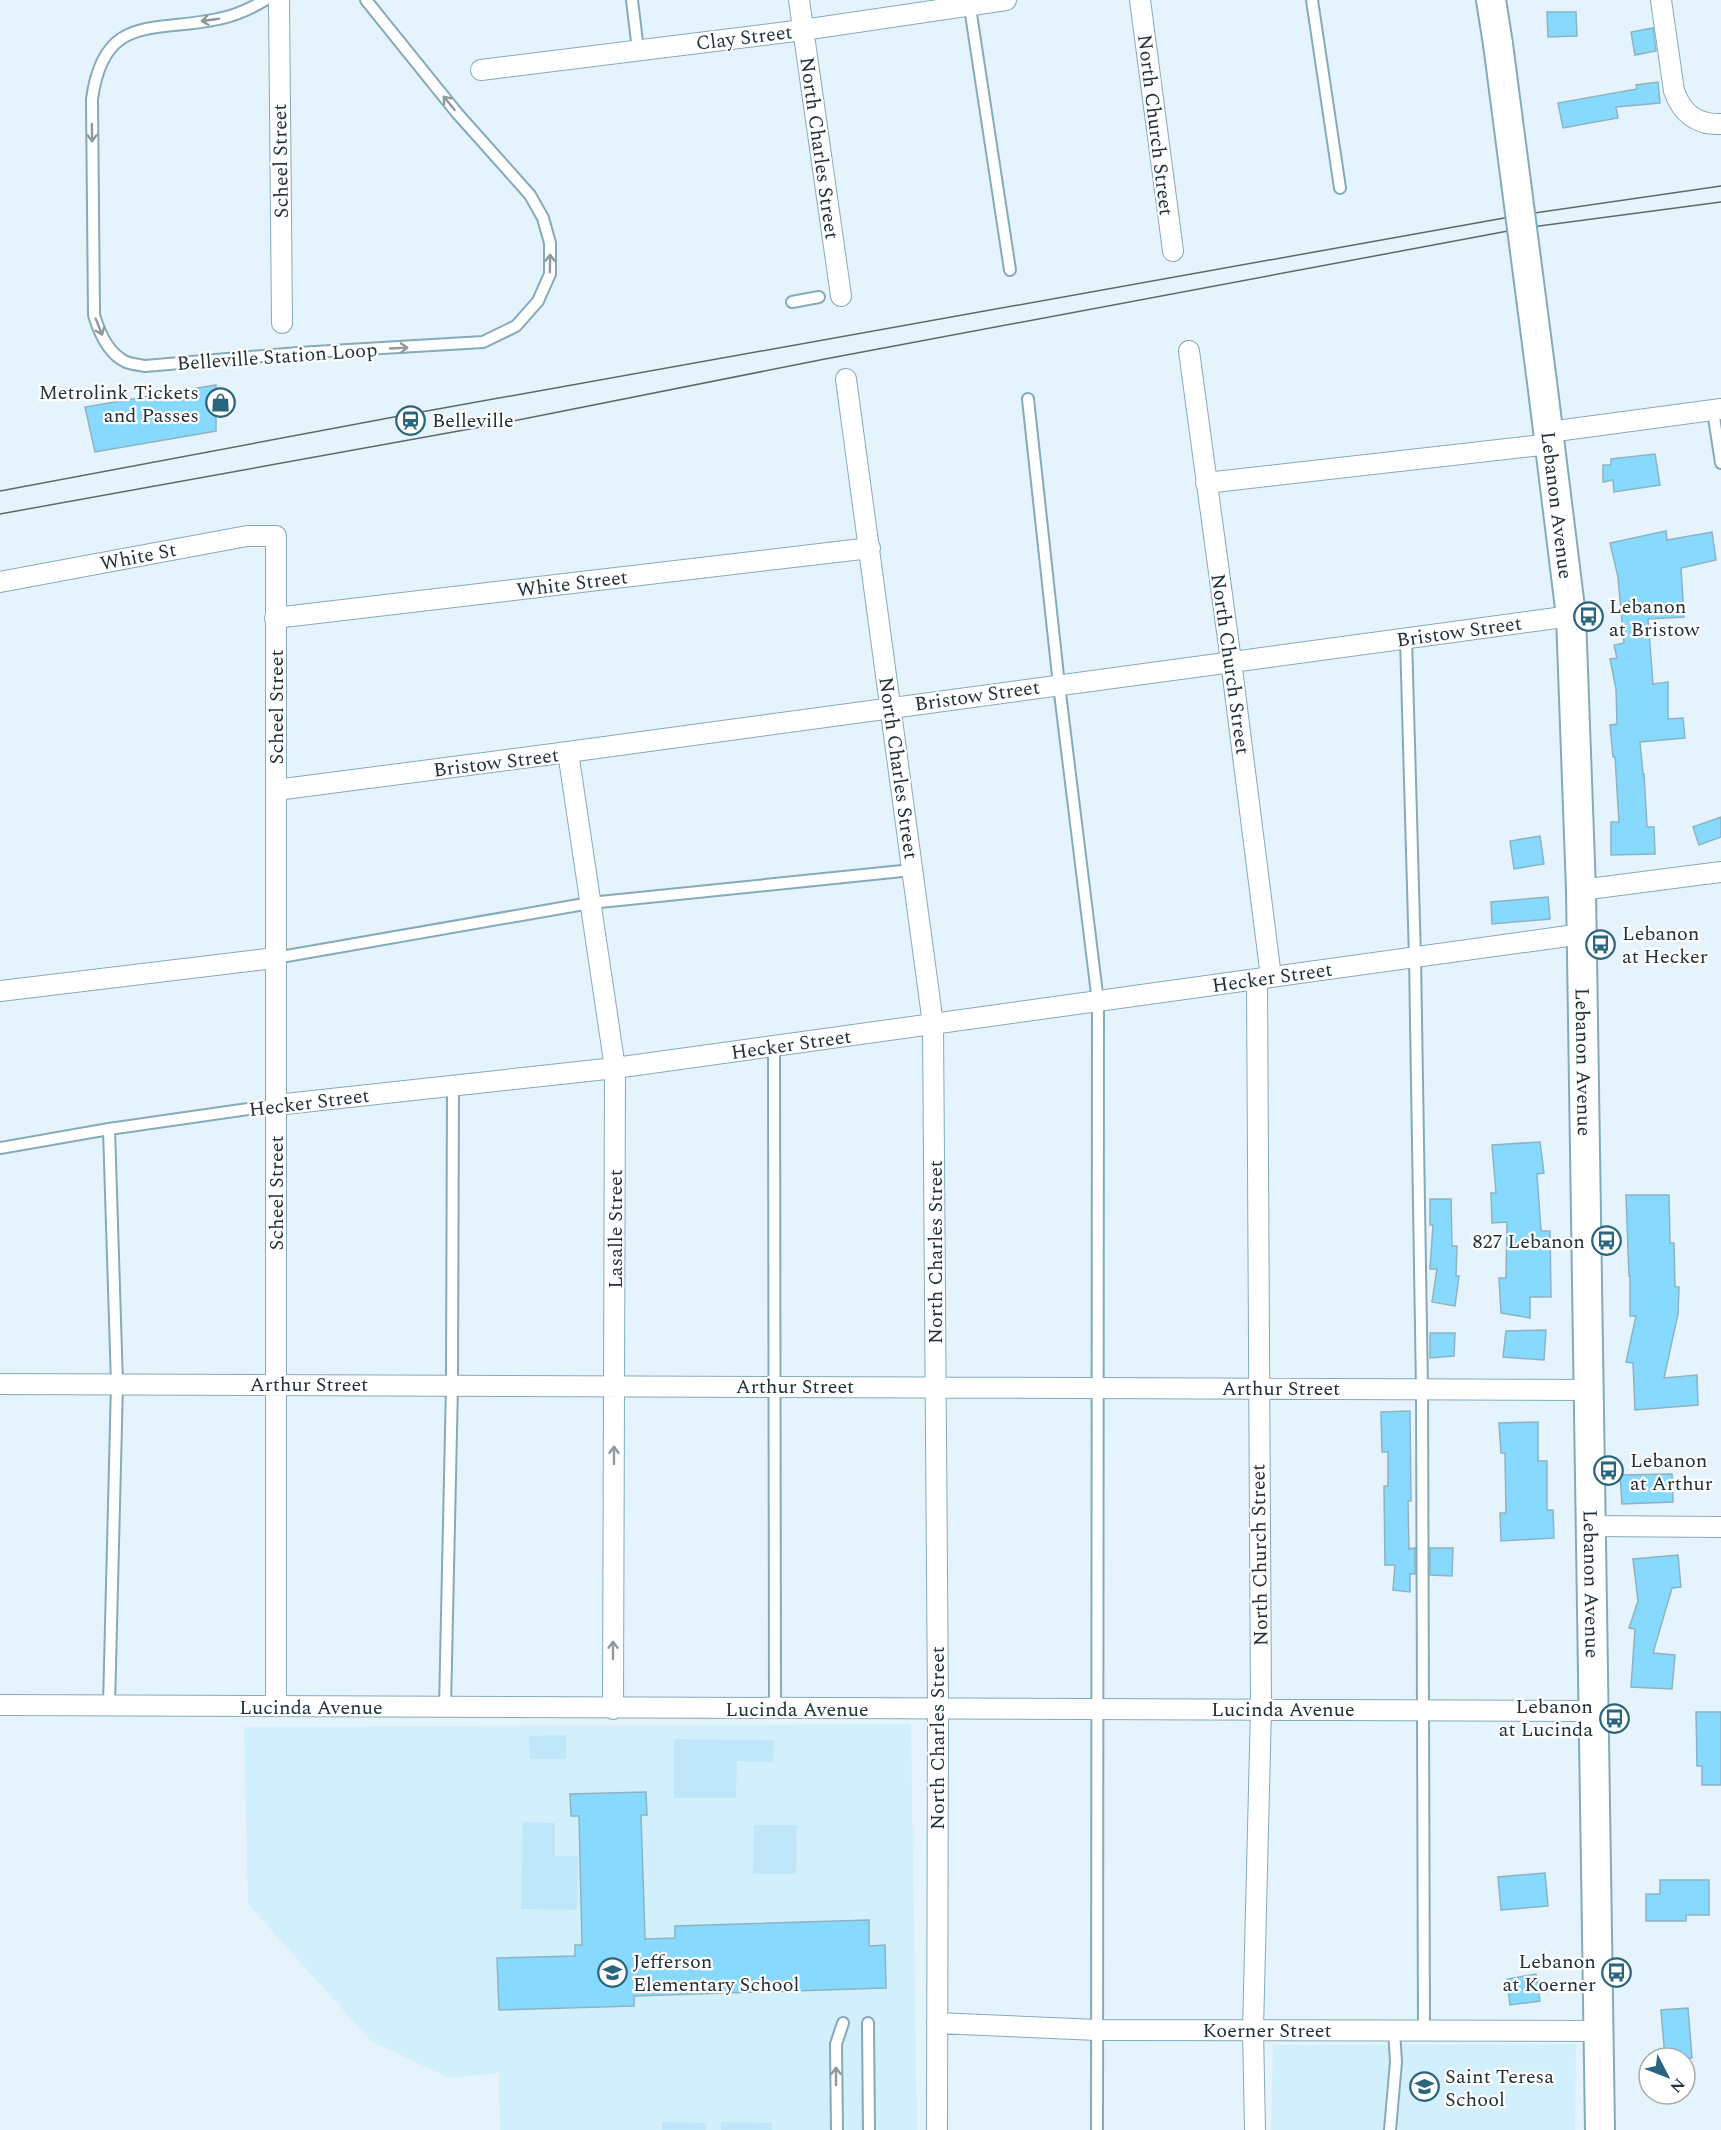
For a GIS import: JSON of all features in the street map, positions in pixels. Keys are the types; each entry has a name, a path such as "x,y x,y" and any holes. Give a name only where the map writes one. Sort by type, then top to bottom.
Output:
{"main road":[{"name":"Lebanon Avenue","path":"1491,0 1571,616 1582,934 1600,2130"}],"street":[{"name":"Scheel Street","path":"279,0 282,323"},
{"name":"North Charles Street","path":"799,0 841,296"},
{"name":"Clay Street","path":"481,70 803,30 969,3 1006,0"},
{"name":"North Church Street","path":"1140,0 1173,251"},
{"path":"1661,0 1674,91 1679,104 1686,114 1701,122 1721,124"},
{"name":"North Church Street","path":"1188,351 1231,662 1264,978 1258,1388 1261,1709 1253,2030 1255,2130"},
{"name":"North Charles Street","path":"846,379 933,1024 938,1709 937,2130"},
{"path":"1206,483 1549,438 1717,410"},
{"name":"White St","path":"0,582 247,536 276,536"},
{"name":"Scheel Street","path":"276,536 276,1706"},
{"name":"White Street","path":"275,618 870,548"},
{"name":"Bristow Street","path":"276,790 1571,616"},
{"name":"Lasalle Street","path":"568,752 615,1068 613,1709"},
{"path":"1581,890 1721,872"},
{"name":"Hecker Street","path":"276,1105 615,1068 1582,934"},
{"path":"0,991 275,958"},
{"name":"Arthur Street","path":"0,1384 1589,1390"},
{"path":"1592,1526 1721,1527"},
{"name":"Lucinda Avenue","path":"0,1705 1594,1711"},
{"name":"Koerner Street","path":"937,2023 1098,2030 1598,2031"}],"lane":[{"name":"Belleville Station Loop","path":"265,0 253,7 215,20 150,27 132,32 116,44 104,58 95,78 92,99 94,315 100,332 112,349 125,361 145,366 298,353 483,342 516,326 538,301 550,274 550,243 543,218 530,195 457,113 366,0"},
{"path":"632,0 638,50"},
{"path":"1312,0 1340,188"},
{"path":"969,3 1010,270"},
{"path":"792,302 819,297"},
{"path":"1028,399 1059,685 1098,1002 1097,2130"},
{"path":"1717,410 1721,463"},
{"path":"1406,638 1415,958 1422,1389 1424,2031"},
{"path":"275,958 590,903 912,870"},
{"path":"774,1046 775,1709"},
{"path":"446,1707 452,1385 453,1086"},
{"name":"Hecker Street","path":"0,1148 109,1129 276,1105"},
{"path":"109,1129 117,1384 109,1706"},
{"path":"837,2130 836,2044 843,2023"},
{"path":"868,2023 869,2130"},
{"path":"1390,2130 1396,2062 1394,2031"}],"shaded area":[{"name":"Jefferson Elementary School","path":"911,1724 917,2130 500,2130 499,2073 449,2078 371,2041 248,1904 244,1727"},
{"path":"566,1735 566,1759 530,1759 529,1736"},
{"path":"674,1739 774,1740 773,1762 737,1761 736,1798 674,1798"},
{"path":"523,1822 555,1823 555,1856 578,1856 577,1910 521,1909"},
{"path":"754,1825 797,1825 796,1874 753,1874"},
{"name":"Saint Teresa School","path":"1576,2044 1575,2130 1271,2130 1273,2045"},
{"path":"662,2122 706,2123 706,2130 662,2130"},
{"path":"721,2122 772,2123 772,2130 721,2130"}],"building":[{"path":"1547,12 1576,12 1577,36 1548,37"},
{"path":"1653,28 1656,51 1635,55 1631,32"},
{"path":"1658,82 1660,103 1616,107 1618,118 1563,128 1558,103 1637,89 1636,85"},
{"path":"216,385 216,431 95,452 85,407"},
{"path":"1655,454 1660,485 1614,492 1613,480 1603,482 1603,465 1611,465 1611,459"},
{"path":"1666,531 1667,540 1712,532 1716,560 1681,568 1684,617 1648,619 1653,684 1668,682 1668,719 1683,718 1685,738 1640,742 1647,827 1654,827 1655,854 1611,855 1611,822 1619,822 1615,757 1613,757 1610,725 1617,724 1616,689 1610,659 1617,658 1614,645 1624,643 1618,577 1610,543"},
{"path":"1721,817 1721,837 1699,845 1693,827"},
{"path":"1540,836 1544,864 1514,869 1510,841"},
{"path":"1548,897 1550,919 1492,924 1491,902"},
{"path":"1540,1142 1544,1173 1537,1174 1541,1231 1550,1231 1551,1297 1530,1297 1530,1318 1501,1313 1499,1278 1506,1278 1507,1222 1492,1223 1491,1193 1496,1193 1492,1145"},
{"path":"1626,1195 1669,1195 1670,1243 1674,1243 1675,1287 1679,1287 1678,1314 1664,1378 1697,1375 1698,1405 1635,1410 1633,1363 1626,1362 1636,1316 1630,1316"},
{"path":"1430,1199 1451,1199 1452,1246 1457,1246 1456,1276 1459,1276 1455,1306 1432,1302 1437,1269 1430,1269 1433,1225 1430,1225"},
{"path":"1546,1330 1544,1360 1503,1357 1506,1331"},
{"path":"1430,1333 1455,1333 1454,1356 1430,1358"},
{"path":"1410,1411 1409,1549 1415,1548 1415,1574 1410,1574 1410,1592 1393,1590 1395,1565 1385,1565 1384,1486 1388,1486 1388,1452 1382,1452 1381,1412"},
{"path":"1538,1422 1538,1461 1547,1461 1547,1510 1553,1510 1554,1538 1501,1541 1500,1513 1506,1513 1505,1453 1501,1453 1499,1423"},
{"path":"1672,1474 1673,1502 1622,1504 1620,1475"},
{"path":"1430,1548 1453,1548 1452,1576 1430,1575"},
{"path":"1678,1555 1681,1587 1672,1588 1653,1653 1675,1655 1672,1689 1631,1687 1635,1629 1629,1628 1638,1601 1633,1559"},
{"path":"1696,1712 1721,1712 1721,1785 1702,1785 1702,1766 1697,1766"},
{"name":"Jefferson Elementary School","path":"646,1792 647,1815 641,1815 645,1939 675,1938 675,1926 869,1920 869,1946 885,1945 886,1988 634,1996 634,2006 499,2010 497,1958 575,1956 575,1945 582,1945 579,1816 571,1816 570,1794"},
{"path":"1545,1873 1548,1906 1501,1910 1498,1877"},
{"path":"1660,1880 1709,1880 1709,1915 1686,1915 1686,1921 1646,1921 1646,1894 1660,1894"},
{"path":"1536,1974 1540,2001 1510,2005 1507,1979"},
{"path":"1688,2008 1691,2046 1664,2046 1661,2010"}],"tram line":[{"path":"0,491 410,414 1521,215 1721,186"},
{"path":"0,514 503,423 825,359 1524,228 1721,202"}],"place":[{"name":"Metrolink Tickets and Passes","path":"220,403"},
{"name":"Belleville","path":"411,420"},
{"name":"Lebanon at Bristow","path":"1588,617"},
{"name":"Lebanon at Hecker","path":"1601,944"},
{"name":"827 Lebanon","path":"1606,1241"},
{"name":"Lebanon at Arthur","path":"1609,1471"},
{"name":"Lebanon at Lucinda","path":"1614,1718"},
{"name":"Jefferson Elementary School","path":"612,1973"},
{"name":"Lebanon at Koerner","path":"1617,1973"},
{"name":"Saint Teresa School","path":"1424,2087"}]}
